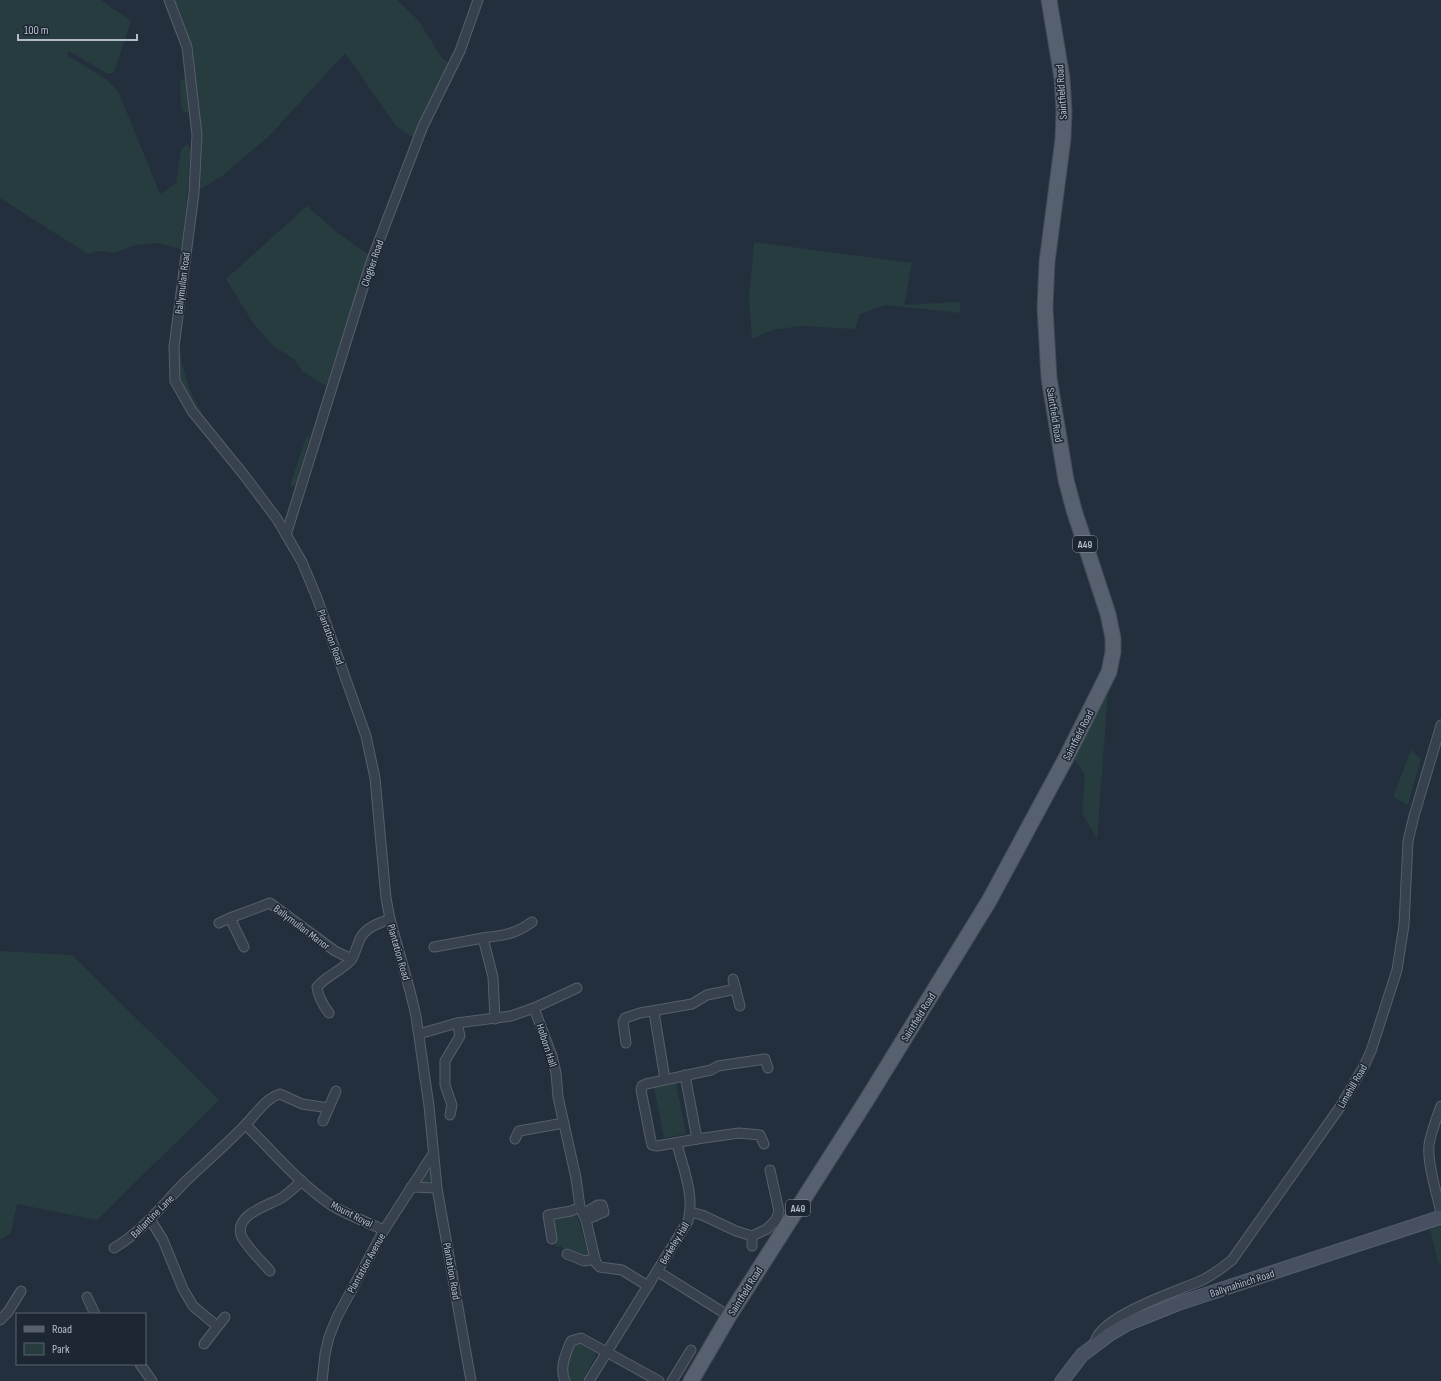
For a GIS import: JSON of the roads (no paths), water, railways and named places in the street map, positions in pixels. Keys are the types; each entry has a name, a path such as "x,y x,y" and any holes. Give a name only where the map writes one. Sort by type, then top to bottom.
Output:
{"main road":[{"name":"Saintfield Road","path":"691,1381 729,1316 989,902 1062,765 1109,672 1113,652 1113,638 1108,614 1066,480 1049,378 1045,308 1047,262 1063,139 1064,111 1062,78 1049,0"}],"street":[{"name":"Ballymullan Road","path":"169,0 187,47 197,135 194,193 174,347 175,381 192,411 244,475 286,534"},
{"name":"Clogher Road","path":"286,534 371,262 423,126 460,51 478,0"},
{"name":"Plantation Road","path":"286,534 302,562 317,598 366,736 375,778 386,898 390,920 413,1001 419,1034 429,1106 437,1188 471,1381"},
{"name":"Limehill Road","path":"1095,1344 1097,1335 1118,1318 1156,1298 1210,1276 1232,1260 1335,1114 1364,1066 1371,1051 1397,970 1404,924 1408,841 1441,725"},
{"name":"Ballymullan Manor","path":"219,923 270,903 335,951 352,959"},
{"path":"230,918 244,947"},
{"path":"329,1013 322,1005 317,987 322,981 341,970 352,959 361,937 367,931 373,926 390,920"},
{"path":"434,947 483,938 504,936 521,930 532,922"},
{"path":"483,938 493,977 495,1019"},
{"path":"733,979 740,1006"},
{"path":"419,1034 457,1024 510,1016 567,997 577,988"},
{"path":"626,1043 623,1022 625,1018 640,1013 654,1012 692,1004 707,995 736,989"},
{"name":"Holborn Hall","path":"534,1008 552,1056 556,1073 558,1097 583,1214 595,1259"},
{"path":"654,1012 665,1079"},
{"path":"450,1115 452,1105 445,1085 445,1061 460,1036 457,1024"},
{"path":"763,1136 738,1133 697,1139 677,1144 652,1145 641,1090 642,1086 646,1084 711,1070 718,1066 766,1055 768,1068"},
{"path":"685,1076 697,1139"},
{"path":"323,1121 336,1091"},
{"path":"246,1125 273,1096 280,1094 302,1104 328,1108"},
{"path":"1441,1106 1433,1128 1429,1146 1431,1166 1441,1212"},
{"path":"517,1132 564,1123"},
{"name":"Mount Royal","path":"246,1125 302,1181 333,1206 384,1230"},
{"name":"Ballantine Lane","path":"114,1248 128,1240 150,1220 186,1181 246,1125"},
{"name":"Berkeley Hall","path":"589,1381 688,1221 690,1200 677,1144"},
{"name":"Plantation Avenue","path":"322,1381 325,1354 333,1326 384,1230 433,1154"},
{"path":"690,1212 702,1215 736,1231 752,1236 767,1229 776,1220 779,1211 770,1170"},
{"path":"272,1271 244,1241 241,1235 240,1227 247,1217 257,1209 284,1196 302,1181"},
{"path":"411,1187 437,1188"},
{"path":"552,1239 548,1214 571,1211 583,1214"},
{"name":"Ballynahinch Road","path":"1062,1381 1082,1355 1095,1344 1127,1324 1177,1304 1441,1217"},
{"path":"150,1220 163,1240 182,1289 193,1306 217,1326"},
{"path":"752,1236 752,1246"},
{"path":"567,1254 584,1261 595,1259 597,1265 600,1267 622,1270 648,1286"},
{"name":"Berkeley Hall","path":"657,1271 729,1316"},
{"path":"0,1320 8,1312 21,1291"},
{"path":"87,1297 95,1313"},
{"path":"8,1312 16,1317"},
{"path":"204,1344 225,1317"},
{"path":"565,1381 563,1361 571,1340 581,1338 659,1381"},
{"path":"672,1381 691,1350"},
{"path":"141,1365 152,1381"}]}
